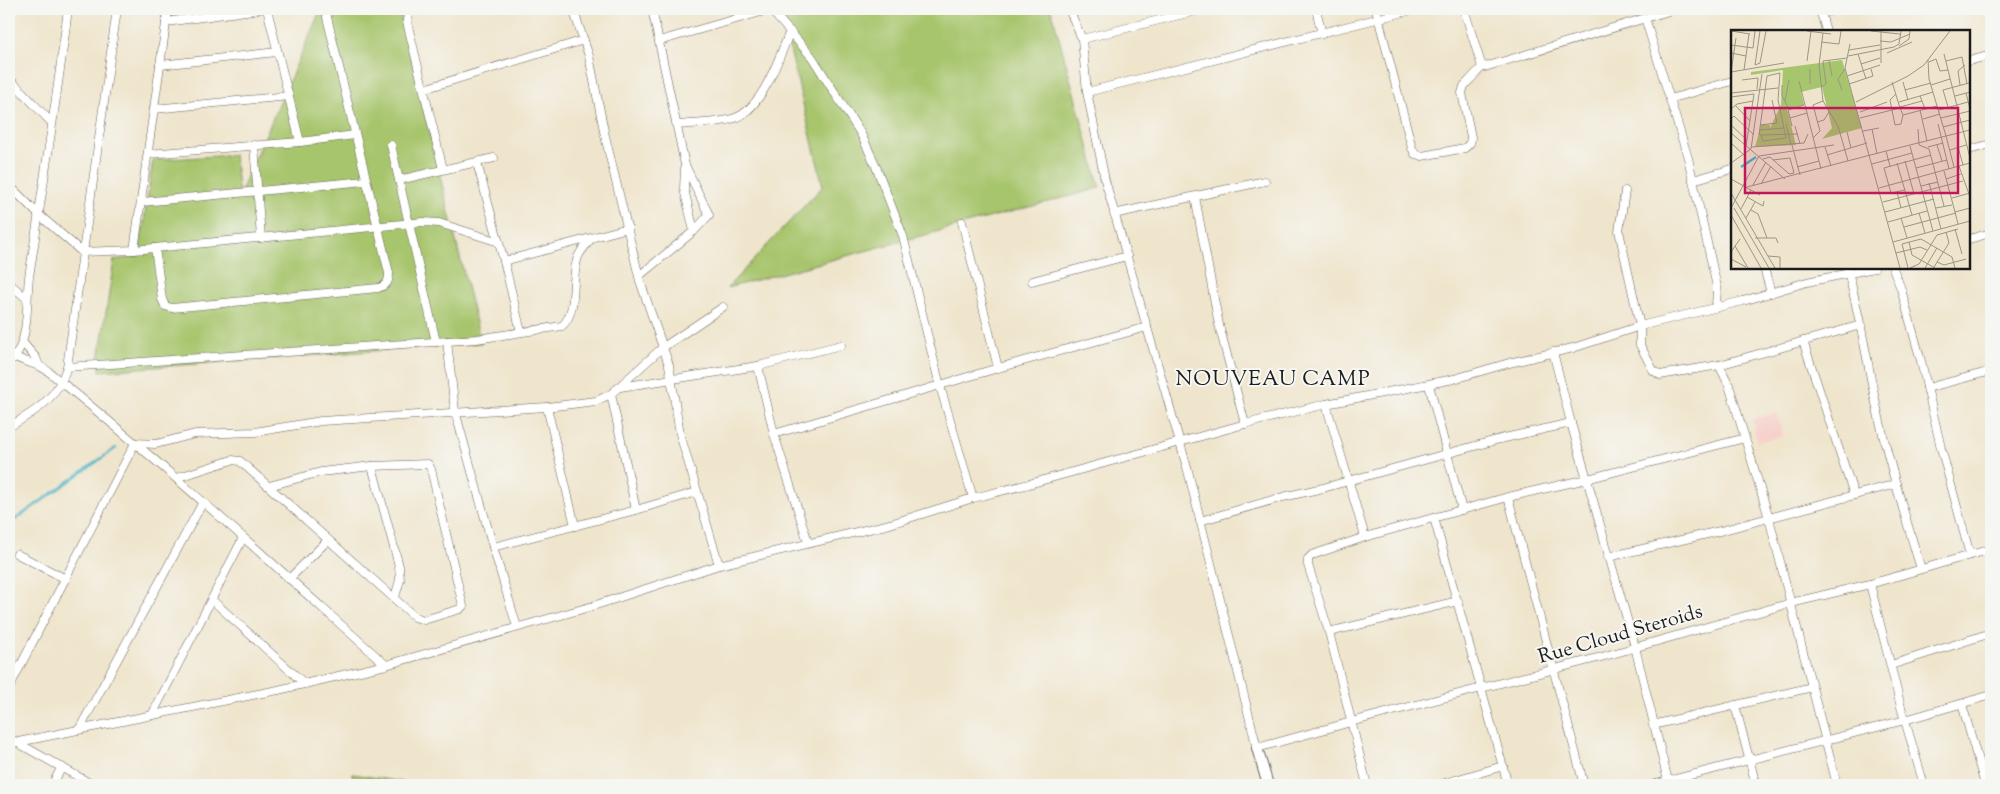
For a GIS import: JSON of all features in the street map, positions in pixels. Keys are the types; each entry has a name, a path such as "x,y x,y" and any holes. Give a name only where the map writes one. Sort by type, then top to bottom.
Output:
{"street":[{"path":"68,9 60,75 51,122 26,298 23,343 11,355 48,370 136,443 386,664"},
{"path":"9,427 50,398 62,383 67,367 117,9"},
{"path":"134,250 168,9"},
{"path":"166,22 260,9"},
{"path":"267,9 300,142"},
{"path":"155,248 162,298 165,306 172,308 385,286 389,280 389,273 325,9"},
{"path":"411,9 408,12 407,22 444,170"},
{"path":"573,9 589,56 604,136 639,276 669,366 680,434 719,565"},
{"path":"652,9 685,165 684,188 694,230"},
{"path":"659,41 770,9 812,57 861,134 875,164 903,236 940,386 973,498"},
{"path":"1070,9 1082,39 1087,92 1104,180 1180,443 1268,785"},
{"path":"1082,39 1204,9"},
{"path":"1316,9 1322,34"},
{"path":"1376,9 1412,148 1415,154 1422,156 1465,148 1470,143 1471,137 1462,93 1464,86 1482,66 1675,9"},
{"path":"1087,92 1416,9"},
{"path":"1464,9 1482,66"},
{"path":"1826,30 1821,11 1837,9"},
{"path":"1645,18 1688,158 1717,287 1716,307"},
{"path":"677,125 720,121 745,114 754,105 776,66 790,31"},
{"path":"424,89 584,40"},
{"path":"160,65 277,52"},
{"path":"1970,61 1991,56"},
{"path":"9,78 51,122"},
{"path":"1670,99 1731,81"},
{"path":"154,109 289,96"},
{"path":"148,154 300,142 355,135"},
{"path":"1970,150 1991,144"},
{"path":"254,145 261,238"},
{"path":"391,145 436,342"},
{"path":"399,180 494,158"},
{"path":"477,162 521,332"},
{"path":"639,276 709,215 685,165"},
{"path":"1693,180 1731,169"},
{"path":"142,202 366,181"},
{"path":"1114,214 1265,182"},
{"path":"9,185 38,214 82,252 134,250 409,224 440,223 499,242"},
{"path":"1625,191 1619,223 1620,238 1640,326 1640,345 1656,373 1668,375 1719,365 1861,325"},
{"path":"1196,198 1219,325 1245,424"},
{"path":"962,222 998,368"},
{"path":"504,261 628,228"},
{"path":"1970,239 1991,233"},
{"path":"67,367 477,339 562,326 566,323 573,299 574,274 578,257 592,238"},
{"path":"1032,281 1126,256"},
{"path":"1764,269 1771,293"},
{"path":"18,742 305,684 386,664 593,606 719,565 808,542 890,524 973,498 1245,424 1326,404 1454,380 1601,339 1640,326 1771,293 1848,271 1865,269"},
{"path":"1893,269 1901,289 1970,555"},
{"path":"1848,271 1861,325 1875,399 1896,484 1921,569"},
{"path":"9,282 26,298"},
{"path":"136,443 156,444 196,434 255,432 321,421 455,411 547,407 596,401 611,394 620,387 662,348 723,307"},
{"path":"774,434 998,368 1147,327"},
{"path":"447,341 455,411 517,627"},
{"path":"1803,341 1854,495"},
{"path":"23,343 36,358 39,366"},
{"path":"620,387 758,366 840,345"},
{"path":"1553,352 1634,647 1669,783"},
{"path":"1719,365 1731,390 1769,518 1837,785"},
{"path":"758,366 774,434 808,542"},
{"path":"1927,388 1991,370"},
{"path":"1428,384 1462,510"},
{"path":"611,394 636,510"},
{"path":"1326,404 1365,537"},
{"path":"547,407 576,526"},
{"path":"1200,521 1446,453 1571,423"},
{"path":"1367,785 1329,632 1308,565 1308,559 1318,551 1508,497 1588,479 1745,438"},
{"path":"9,688 136,443"},
{"path":"176,478 236,460 240,461 419,619 433,617 460,609 463,606 431,469 428,464 372,466 321,472 269,486"},
{"path":"372,466 399,566 400,580 395,597"},
{"path":"1608,557 1769,518 1896,484"},
{"path":"493,548 697,492"},
{"path":"1508,497 1584,785"},
{"path":"80,728 203,502"},
{"path":"1434,518 1508,785"},
{"path":"152,715 243,538"},
{"path":"289,578 328,540"},
{"name":"Rue Cloud Steroids","path":"1257,748 1791,603 1870,584 1991,549"},
{"path":"17,554 66,578"},
{"path":"1870,584 1924,785"},
{"path":"212,600 305,684"},
{"path":"1329,632 1458,601"},
{"path":"1891,664 1991,633"},
{"path":"1653,725 1812,687"},
{"path":"1652,785 1669,783 1991,695"},
{"path":"1962,704 1985,785"},
{"path":"1736,705 1756,785"},
{"path":"9,738 93,785"},
{"path":"1438,785 1503,766"},
{"path":"52,785 62,767"}],"shaded area":[{"path":"1776,413 1783,436 1757,442 1752,419"}],"green space":[{"path":"321,9 399,9 481,343 100,371 99,359 114,260 139,256 153,160 234,155 239,195"},
{"path":"780,9 1051,9 1100,188 727,288 823,186"},
{"path":"353,774 421,785 351,785"}],"waterway":[{"path":"9,524 116,448"}],"district":[{"name":"NOUVEAU CAMP","path":"1273,378"}]}
